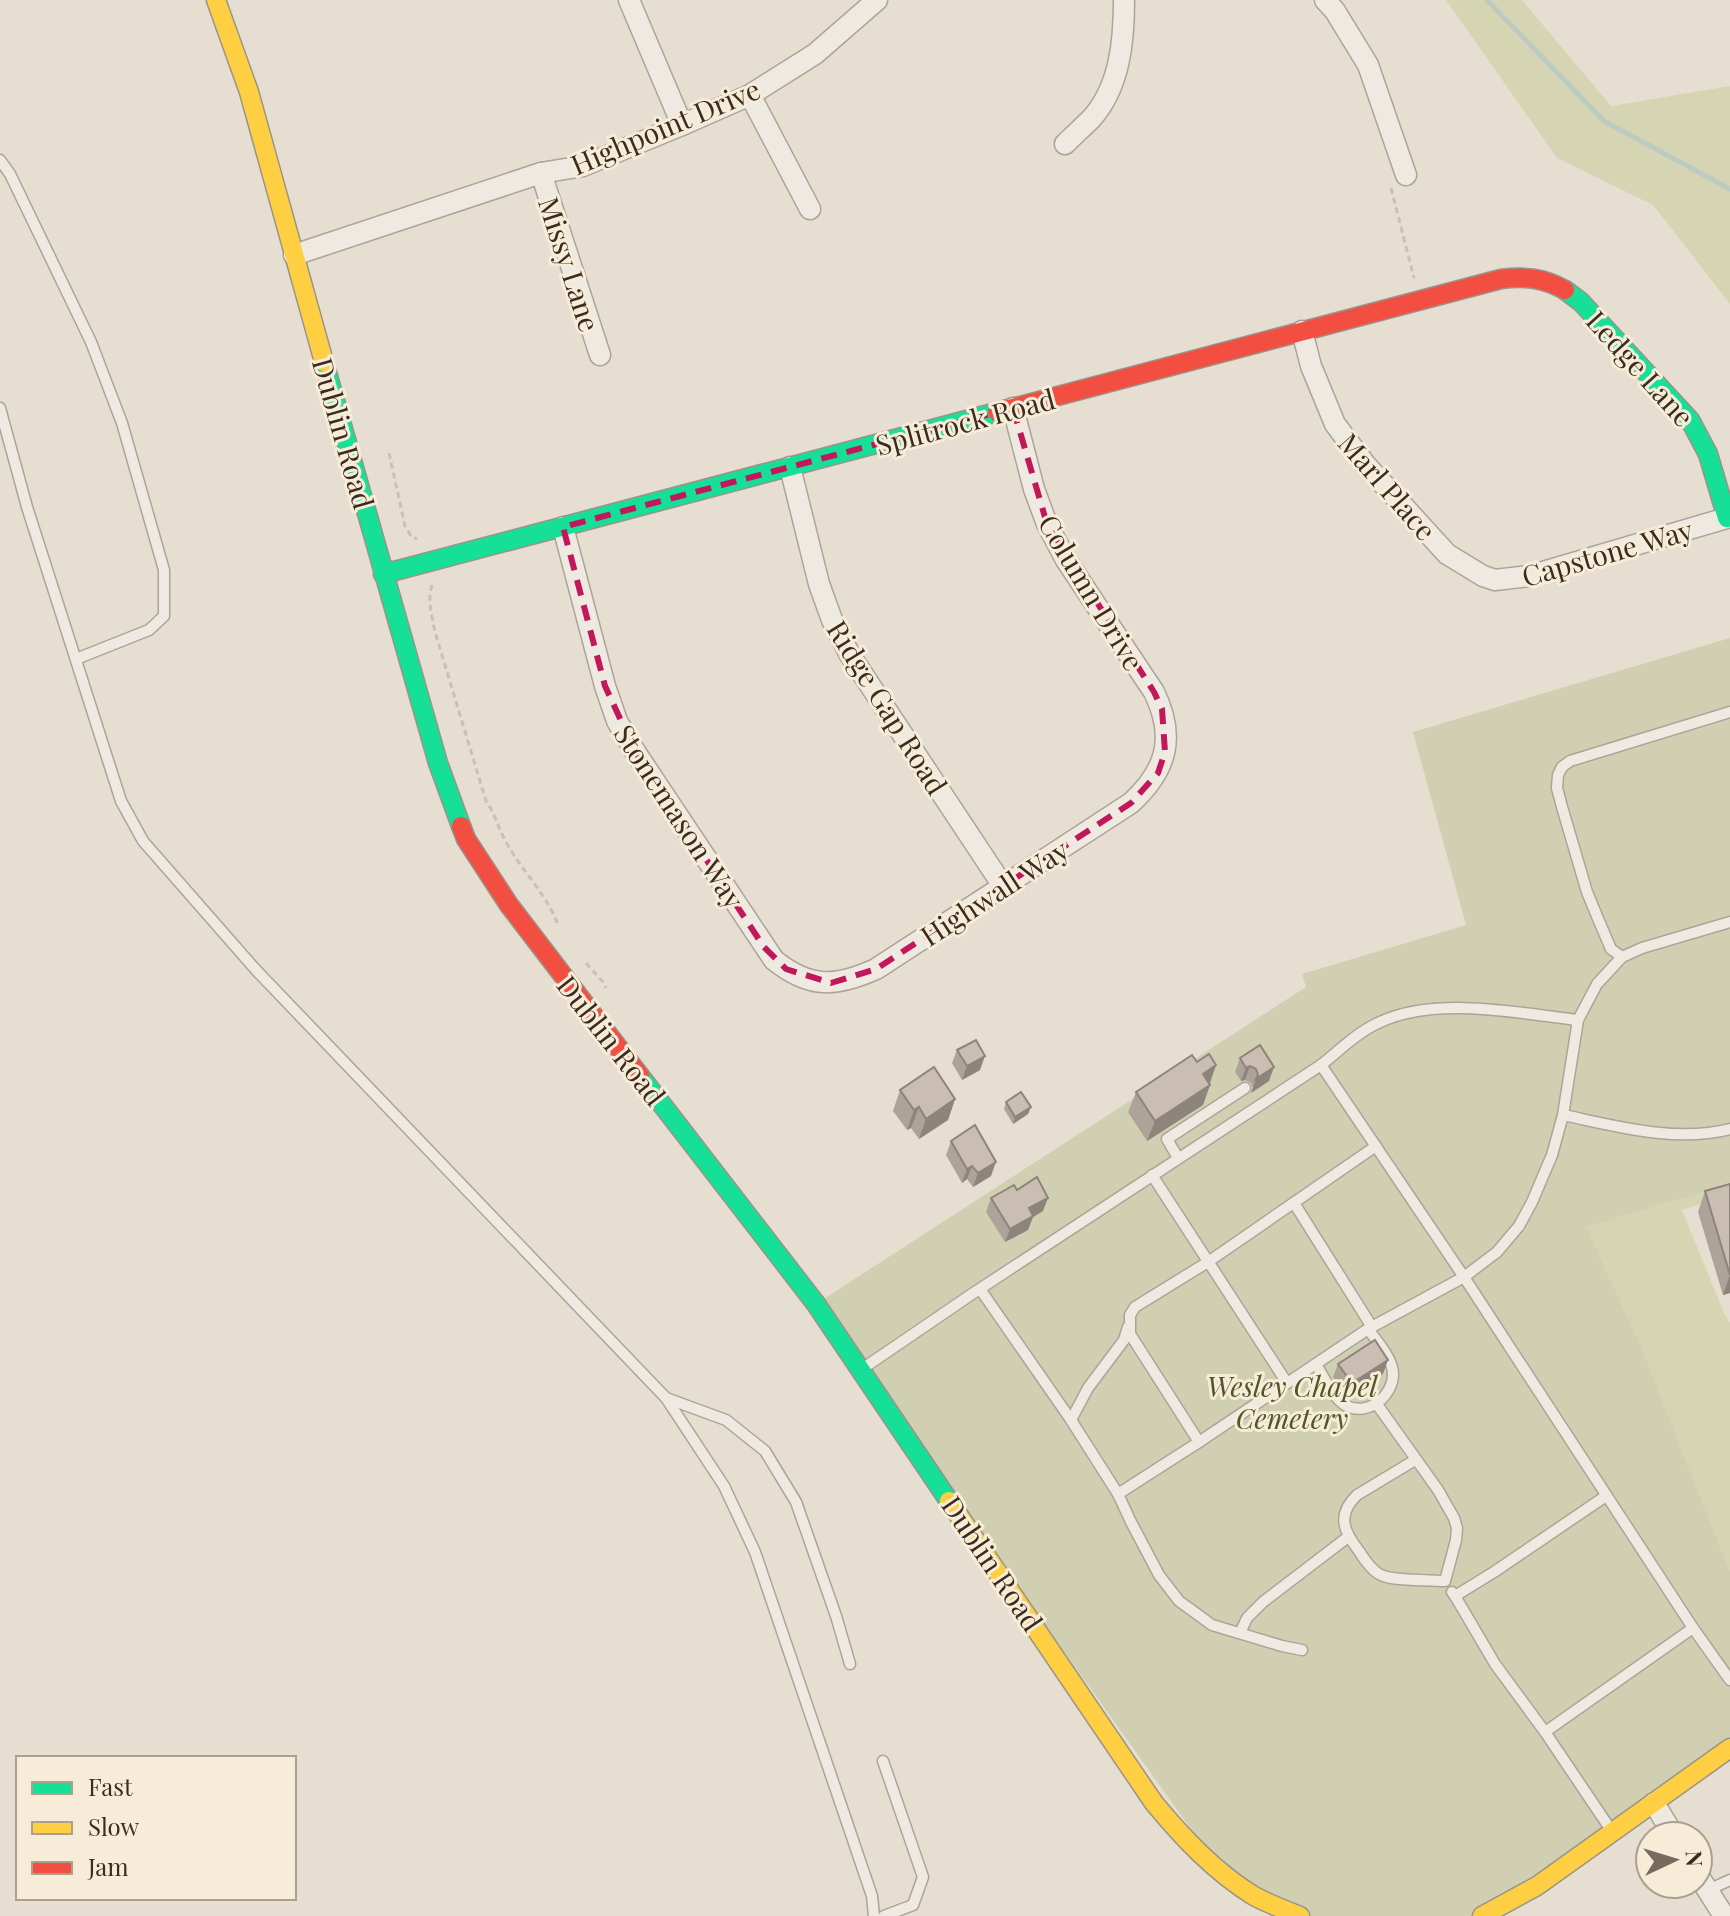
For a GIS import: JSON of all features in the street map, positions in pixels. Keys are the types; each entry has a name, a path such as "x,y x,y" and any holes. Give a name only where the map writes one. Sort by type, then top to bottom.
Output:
{"main road":[{"name":"Dublin Road","path":"216,0 249,92 383,574 438,763 466,839 509,905 816,1304 1154,1803 1178,1831 1220,1870 1255,1896 1300,1916"},
{"name":"Splitrock Road","path":"383,574 1501,279 1525,276 1548,280"},
{"name":"Ledge Lane","path":"1548,280 1565,288 1581,302 1695,427 1708,452 1729,517"},
{"path":"1482,1916 1537,1886 1730,1748"}],"street":[{"path":"629,0 682,125"},
{"name":"Highpoint Drive","path":"294,255 541,173 583,166 682,125 750,95 815,54 877,0"},
{"path":"1065,144 1094,116 1108,93 1118,66 1124,0"},
{"path":"1330,5 1368,65 1406,175"},
{"path":"750,95 810,209"},
{"name":"Missy Lane","path":"541,173 600,355"},
{"name":"Marl Place","path":"1302,331 1323,398 1335,424 1351,447 1447,554 1483,576"},
{"name":"Column Drive","path":"1013,408 1034,489 1047,524 1066,560 1154,692 1162,709 1166,731 1165,752 1158,773"},
{"name":"Ridge Gap Road","path":"790,467 819,584 832,620 850,655 1003,886"},
{"name":"Capstone Way","path":"1483,576 1495,580 1529,576 1729,517"},
{"name":"Stonemason Way","path":"563,527 617,721 774,960 786,969 815,981"},
{"name":"Highwall Way","path":"815,981 847,981 876,969 1131,803 1147,789 1158,773"},
{"path":"1654,1803 1664,1820"}],"lane":[{"path":"0,160 10,174 91,342 122,423 164,570 164,616 149,630 76,659"},
{"path":"0,408 27,507 121,801 143,841 256,970 666,1398 724,1486 755,1552 872,1896 874,1916"},
{"path":"1622,957 1611,949 1587,892 1557,788 1558,775 1570,761 1730,712"},
{"path":"1118,1494 1370,1328 1464,1277 1497,1252 1519,1226 1547,1167 1563,1115 1578,1020 1597,984 1622,957 1730,922"},
{"path":"861,1370 1321,1065 1359,1034 1378,1023 1399,1015 1428,1010 1472,1009 1578,1020"},
{"path":"1321,1065 1730,1680"},
{"path":"1178,1158 1167,1139 1245,1088"},
{"path":"1232,1097 1244,1115"},
{"path":"1563,1115 1664,1133 1730,1129"},
{"path":"1199,1442 1130,1334 1130,1315 1135,1307 1208,1262 1376,1146"},
{"path":"1152,1175 1287,1383"},
{"path":"1294,1203 1384,1351 1393,1368 1391,1385 1387,1395 1376,1403 1356,1410 1343,1404 1316,1364"},
{"path":"980,1289 1071,1420 1118,1494 1159,1575 1179,1601 1212,1625 1302,1650"},
{"path":"1071,1420 1088,1388 1124,1340 1129,1325"},
{"path":"666,1398 726,1420 765,1451 796,1502 850,1664"},
{"path":"1376,1403 1452,1512 1457,1528 1456,1540 1445,1581 1495,1664 1613,1832"},
{"path":"1415,1460 1350,1502 1344,1518 1348,1537 1379,1575 1445,1581"},
{"path":"1455,1596 1606,1496"},
{"path":"1240,1633 1247,1618 1263,1602 1348,1537"},
{"path":"1545,1732 1693,1628"},
{"path":"883,1761 923,1877 913,1905 884,1916"}],"path":[{"path":"1406,175 1391,181 1392,194 1415,283"},
{"path":"389,453 405,526 411,536 418,539 425,537"},
{"path":"436,581 430,591 435,632 486,801 505,840 549,904 559,929"},
{"path":"586,962 607,991"}],"highlighted area":[{"path":"1013,408 1047,524 1154,692 1162,709 1165,752 1158,773 1131,803 876,969 831,983 786,969 764,947 636,753 605,686 563,527"}],"green space":[{"path":"1446,0 1522,0 1611,106 1730,86 1730,304 1653,205 1557,158"},
{"name":"Wesley Chapel Cemetery","path":"1730,638 1730,1184 1586,1227 1641,1347 1730,1571 1730,1748 1482,1916 1300,1916 1220,1870 816,1304 1306,987 1302,974 1466,925 1413,732"},
{"path":"1730,1184 1730,1195 1682,1210 1730,1323 1730,1571 1641,1347 1585,1227"}],"building":[{"path":"976,1040 985,1056 967,1066 957,1050"},
{"path":"1260,1045 1274,1067 1256,1079 1256,1069 1246,1068 1240,1058"},
{"path":"1209,1054 1216,1065 1203,1074 1210,1085 1155,1121 1136,1092 1192,1055 1197,1062"},
{"path":"934,1067 955,1099 926,1119 919,1107 914,1110 900,1090"},
{"path":"1021,1092 1031,1107 1015,1117 1006,1102"},
{"path":"975,1125 996,1162 978,1173 972,1166 967,1169 951,1141"},
{"path":"1037,1177 1048,1198 1029,1208 1033,1216 1010,1229 991,1198 1014,1185 1017,1190"},
{"path":"1730,1184 1730,1275 1705,1191"},
{"path":"1375,1340 1388,1360 1352,1383 1338,1364"}],"waterway":[{"path":"1487,0 1604,121 1730,189"}],"traffic: fast":[{"path":"1565,290 1581,302 1690,420 1708,454 1727,518"},
{"path":"324,362 438,763 461,826"},
{"path":"383,574 997,412"},
{"path":"640,1076 816,1304 949,1501"}],"traffic: slow":[{"path":"216,0 249,92 324,362"},
{"path":"949,1501 1154,1803 1200,1854 1240,1887 1300,1916"},
{"path":"1482,1916 1537,1886 1730,1748"}],"traffic: jam":[{"path":"997,412 1501,279 1534,279 1565,290"},
{"path":"461,826 466,839 509,905 640,1076"}]}
